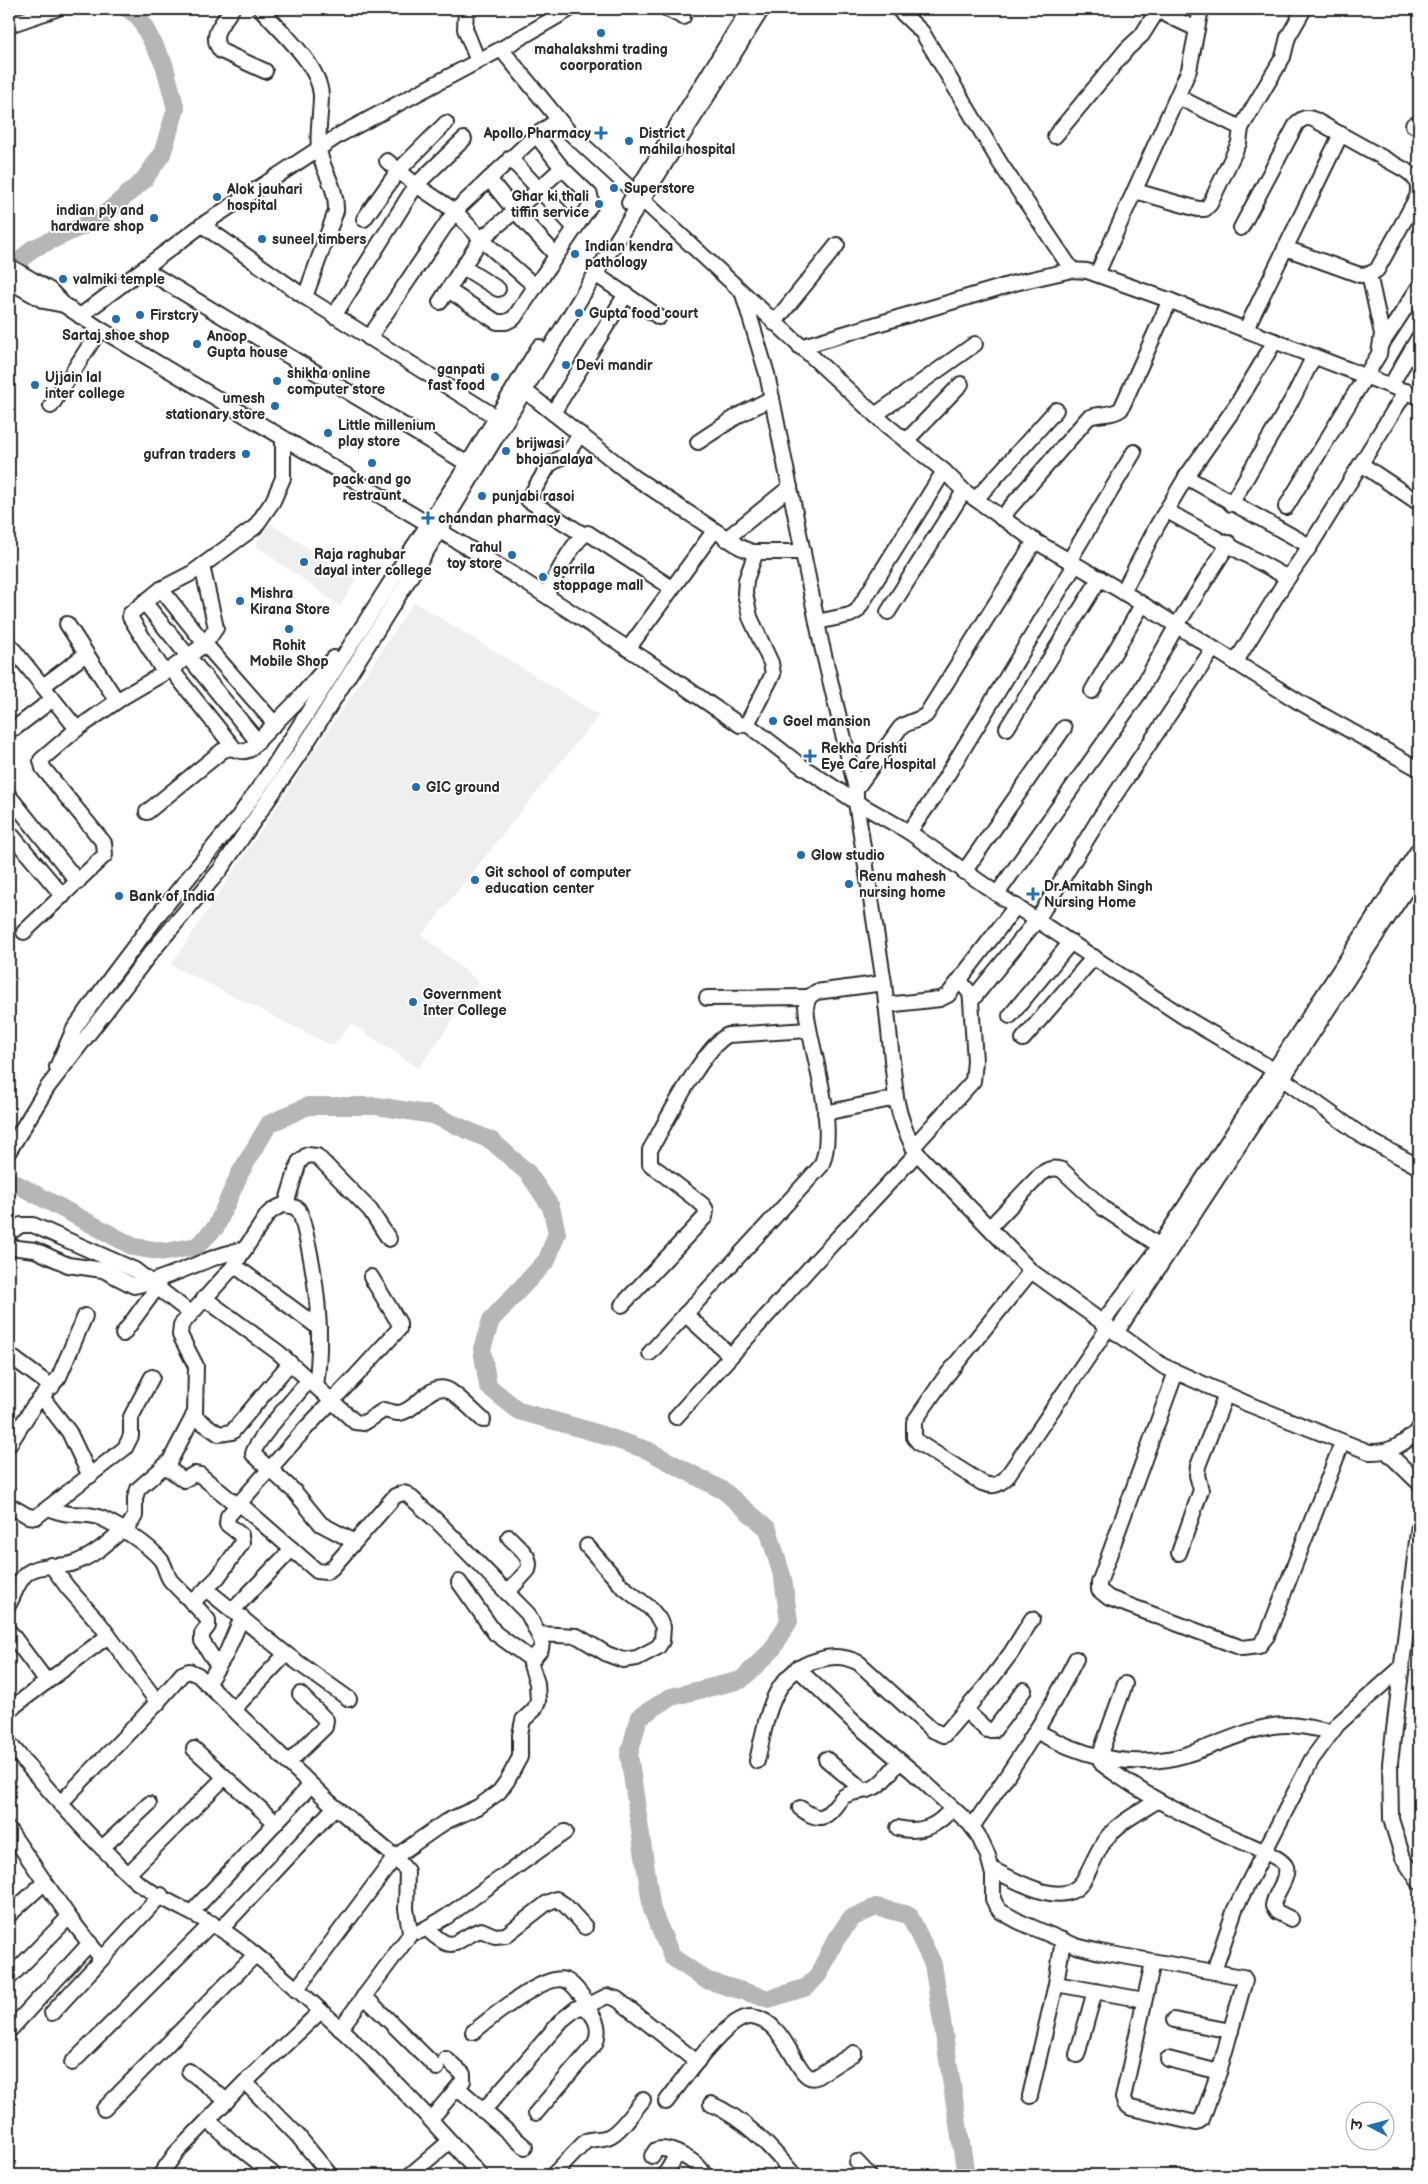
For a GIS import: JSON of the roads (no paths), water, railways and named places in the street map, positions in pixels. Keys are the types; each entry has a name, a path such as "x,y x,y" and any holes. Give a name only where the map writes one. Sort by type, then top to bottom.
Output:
{"street":[{"path":"9,25 56,9"},
{"path":"232,9 215,35 216,45 221,51 266,71"},
{"path":"261,9 306,60 317,77 321,94 319,149 336,197 336,211 305,298"},
{"path":"466,9 465,29 478,61"},
{"path":"80,316 202,225 341,134 501,49 570,9"},
{"path":"667,9 683,17"},
{"path":"47,1088 74,1029 162,910 244,809 270,772 356,636 434,527 524,390 595,274 638,197 749,9"},
{"path":"9,1151 47,1088 148,955 220,870 302,750 434,527 496,417 762,9"},
{"path":"898,9 922,32 1000,163 1072,270"},
{"path":"1096,274 1178,97 1194,55 1201,9"},
{"path":"1135,191 1198,209 1205,209 1210,204 1239,143 1241,128 1283,57 1288,37 1304,9"},
{"path":"1055,136 1127,49 1142,35 1155,10 1197,29"},
{"path":"501,49 569,132 800,347 875,415 964,491 1035,542 1100,578 1298,702 1419,769"},
{"path":"1178,97 1241,128"},
{"path":"1241,228 1297,123 1303,118 1309,117 1341,134 1412,175 1416,180 1419,188 1417,197 1377,270 1369,274 1360,275 1285,248"},
{"path":"369,338 455,211 536,135 558,120"},
{"path":"364,219 398,171 446,123"},
{"path":"1246,329 1341,134"},
{"path":"536,135 562,168 590,195 590,206 514,318 506,322 497,322 444,296 481,240 516,211 562,168"},
{"path":"334,316 416,186 464,140"},
{"path":"510,158 575,228"},
{"path":"387,161 416,186 455,211 481,240 535,286"},
{"path":"489,179 556,255"},
{"path":"202,225 305,298 496,417"},
{"path":"774,323 837,245"},
{"path":"9,266 47,295 100,330 546,595 740,725 747,724 800,764 856,796 964,872 1184,1017 1278,1074 1364,1137 1419,1166"},
{"path":"463,267 498,289"},
{"path":"144,269 468,464"},
{"path":"800,347 1015,283 1072,270 1096,274 1170,300 1419,397"},
{"path":"595,274 659,317"},
{"path":"1369,274 1383,342"},
{"path":"9,281 47,295"},
{"path":"1286,507 1379,354 1383,342 1419,287"},
{"path":"553,413 626,294"},
{"path":"744,294 767,374 817,622 856,796 884,982 896,1098 900,1116 915,1150 1031,1271 1163,1366 1342,1443 1369,1452 1386,1451 1399,1446 1419,1429"},
{"path":"1001,518 1088,418 1092,415 1109,415 1121,409 1170,300"},
{"path":"51,406 100,330"},
{"path":"1391,385 1419,337"},
{"path":"1123,592 1186,477 1236,406 1275,341"},
{"path":"875,415 975,344"},
{"path":"1231,504 1293,398 1314,356"},
{"path":"906,441 961,384"},
{"path":"524,390 634,477 740,547 756,552 803,552"},
{"path":"1235,663 1406,391"},
{"path":"698,442 739,415 772,398"},
{"path":"976,499 1056,410"},
{"path":"580,434 568,453 549,464 528,500 584,535"},
{"path":"283,439 282,478 273,501 255,527 202,566 161,589 131,612 130,617 167,670 234,748 245,752 258,742 356,636"},
{"path":"909,832 932,800 1072,563 1134,452"},
{"path":"1361,464 1419,503"},
{"path":"817,622 850,615 857,611 944,472"},
{"path":"1186,477 1231,504 1310,546"},
{"path":"628,649 672,588 720,535 790,487"},
{"path":"888,612 964,491"},
{"path":"1167,510 1229,543 1288,578"},
{"path":"546,595 575,545 588,533 672,588"},
{"path":"856,796 900,728 905,723 919,720 926,715 1035,542"},
{"path":"997,894 1138,693 1177,625 1229,543"},
{"path":"747,724 773,674 771,663 750,617 745,593 746,580 756,552"},
{"path":"24,932 103,858 105,851 104,843 41,764 44,756 77,729 117,701 204,644 216,628 202,566"},
{"path":"1007,728 1100,578"},
{"path":"161,589 204,644 275,724"},
{"path":"144,602 258,742"},
{"path":"1092,691 1142,605"},
{"path":"67,624 117,701"},
{"path":"9,644 77,729"},
{"path":"971,1001 1037,920 1101,816 1213,649"},
{"path":"43,686 86,654"},
{"path":"15,728 53,698"},
{"path":"964,872 1064,728"},
{"path":"147,812 222,751 234,748"},
{"path":"9,796 78,882"},
{"path":"9,832 63,896"},
{"path":"1278,1074 1419,849"},
{"path":"1031,1271 943,1380 914,1422 914,1437 919,1443 982,1483 991,1486 998,1486 1006,1478 1109,1328 1117,1305 1164,1249 1196,1200 1254,1103 1278,1074 1419,870"},
{"path":"886,1005 940,999 948,995 1016,906"},
{"path":"1010,1016 1071,942"},
{"path":"1023,1039 1094,957"},
{"path":"676,1417 915,1150 973,1081 975,1061 971,1001 967,988 960,981"},
{"path":"707,998 809,997 816,992 884,982"},
{"path":"650,1353 821,1166 826,1155 826,1113 809,1030 806,1006 809,997"},
{"path":"622,1306 705,1217 706,1210 703,1205 650,1164 648,1157 650,1150 707,1054 721,1038 728,1035 809,1030"},
{"path":"826,1113 896,1098"},
{"path":"286,1204 299,1162 307,1155 317,1156 370,1210 390,1239"},
{"path":"990,1228 1041,1174 1047,1169 1058,1168 1104,1209 1164,1249"},
{"path":"9,1604 24,1576 35,1568 72,1564 91,1555 103,1548 123,1531 135,1516 135,1498 138,1489 165,1466 175,1454 193,1416 196,1366 180,1330 180,1325 234,1265 268,1214 277,1207 286,1204 298,1209 302,1215 315,1279 319,1328 318,1366 312,1383 254,1449 255,1457 295,1492 321,1524 355,1542"},
{"path":"9,1233 21,1225 33,1225 126,1264 155,1284 190,1313"},
{"path":"9,1247 35,1250 68,1264 103,1270 130,1285 155,1284 225,1254 245,1249"},
{"path":"234,1265 319,1328"},
{"path":"192,1604 207,1590 242,1543 241,1535 226,1522 228,1516 306,1428 399,1329 399,1323 371,1277"},
{"path":"123,1334 155,1284"},
{"path":"204,1298 290,1363 355,1422 364,1423 384,1410 400,1413 432,1391 443,1388 451,1392 483,1420"},
{"path":"685,1314 731,1356"},
{"path":"9,1446 27,1416 64,1367 85,1316"},
{"path":"9,1355 47,1392 90,1476"},
{"path":"193,1416 219,1434 232,1432 290,1363"},
{"path":"1176,1372 1099,1583 1099,1590 1109,1598 1242,1648 1259,1646 1267,1636 1342,1443"},
{"path":"9,1505 23,1514 33,1517 49,1508 125,1448 129,1442 131,1417 152,1377"},
{"path":"1179,1553 1200,1490 1197,1475 1198,1466 1226,1394"},
{"path":"1386,1451 1419,1483"},
{"path":"165,1466 184,1480 194,1474 200,1475 239,1505 317,1571 326,1572 395,1496 403,1493 437,1521 528,1614 542,1642 541,1649 532,1660"},
{"path":"49,1508 68,1515 94,1516 123,1531 156,1555 165,1567 169,1578 208,1620 208,1626 202,1634 202,1641 218,1666"},
{"path":"1419,1524 1415,1595 1402,1667 1390,1763 1391,1819 1403,1858 1419,1882"},
{"path":"507,1593 530,1566 528,1558 509,1537"},
{"path":"538,1634 577,1636 607,1654 623,1660 629,1660 651,1651 658,1647 662,1641 663,1627 658,1618 650,1608 622,1586 588,1546"},
{"path":"207,1684 218,1666 237,1614 292,1549"},
{"path":"51,1565 59,1578 108,1636 158,1703"},
{"path":"296,1990 395,1858 445,1822 478,1806 499,1792 508,1781 520,1757 521,1726 523,1720 534,1710 539,1693 532,1660 495,1634 459,1582"},
{"path":"207,1590 286,1654 349,1699"},
{"path":"756,1761 775,1693 797,1668 826,1658 842,1656 859,1663 932,1730 944,1735 948,1733 966,1712 1011,1653 1032,1619"},
{"path":"9,1631 47,1682"},
{"path":"9,1710 108,1636"},
{"path":"233,1710 286,1654"},
{"path":"972,1827 1036,1731 1076,1659"},
{"path":"1214,1970 1235,1909 1263,1851 1312,1759 1346,1715 1402,1667"},
{"path":"797,1668 856,1724 900,1761 972,1827 988,1856 992,1870 993,1899 1000,1911 1020,1922 1076,1946 1153,1962 1214,1970 1238,1975 1245,1980 1219,2072 1202,2119 1196,2124 1131,2108 1125,2104 1123,2098 1153,1962"},
{"path":"60,1804 186,1672 193,1672 198,1675 311,1785 395,1858 403,1866 408,1878 406,1902 409,1936 340,2029"},
{"path":"1125,1684 1099,1757 1102,1764 1157,1801 1192,1820 1280,1860 1286,1867 1286,1874 1273,1906 1277,1912 1291,1919"},
{"path":"966,1712 987,1730 994,1730 1024,1690"},
{"path":"288,1763 326,1724 326,1720 300,1694"},
{"path":"1036,1731 1061,1745 1082,1753 1099,1757 1150,1760 1170,1759 1268,1727 1286,1725 1332,1732"},
{"path":"9,1743 60,1804 128,1874 160,1895 216,1926 255,1955 321,2011 431,2119 480,2175"},
{"path":"194,1750 276,1823"},
{"path":"826,1759 863,1790"},
{"path":"800,1808 817,1817 822,1817 829,1813 843,1797 850,1793 872,1789 878,1785 900,1761"},
{"path":"128,1874 226,1777"},
{"path":"192,1912 311,1785"},
{"path":"992,1870 1052,1894 1070,1893 1083,1882 1104,1841 1118,1826 1157,1801"},
{"path":"102,1848 149,1804"},
{"path":"72,2063 216,1926 335,1807"},
{"path":"898,1828 917,1831 924,1829 940,1819 952,1808"},
{"path":"9,1830 69,1917 102,1958"},
{"path":"409,1936 427,1929 565,1832"},
{"path":"9,1915 44,1882"},
{"path":"52,2013 160,1895"},
{"path":"427,1929 441,1942 446,1944 458,1943 481,1930 500,1936 506,1935 547,1903 556,1899 565,1904 585,1927"},
{"path":"9,1978 69,1917"},
{"path":"1030,2096 1056,1984 1063,1940"},
{"path":"9,2031 90,1943"},
{"path":"104,2109 255,1955"},
{"path":"473,2032 539,1986 557,1979 569,1981 595,2017 599,2028 599,2036 595,2044 536,2113"},
{"path":"1056,1984 1144,2000"},
{"path":"1077,2055 1095,1991"},
{"path":"364,1996 442,2063 463,2074 463,2081 431,2119"},
{"path":"483,2111 562,2020 577,2008 587,2006 607,1996 617,1999 697,2062"},
{"path":"160,2175 176,2153 245,2082 321,2011"},
{"path":"666,2102 721,2034 734,2022 745,2018 765,2020 776,2029 798,2066 810,2078 816,2078 854,2054"},
{"path":"1174,2020 1231,2031"},
{"path":"1168,2059 1219,2072"},
{"path":"189,2071 227,2101"},
{"path":"245,2082 298,2136 330,2175"},
{"path":"458,2088 525,2147"},
{"path":"553,2175 586,2141 593,2138 606,2137 615,2132 643,2100"},
{"path":"710,2104 724,2110 746,2125 785,2172"},
{"path":"208,2120 232,2142 272,2173"},
{"path":"416,2173 450,2141"},
{"path":"652,2156 656,2150 661,2148 678,2154 699,2165 704,2175"},
{"path":"665,2175 678,2154"},
{"path":"857,2162 869,2175"}],"waterway":[{"path":"9,272 32,249 100,218 143,181 162,154 176,109 164,64 139,17 128,9"},
{"path":"9,1180 134,1247 166,1252 197,1246 216,1227 240,1173 269,1124 308,1106 377,1106 433,1115 492,1141 528,1173 551,1207 557,1233 547,1260 491,1320 482,1349 488,1386 519,1411 590,1431 647,1450 724,1491 768,1529 783,1579 789,1621 772,1650 741,1680 671,1697 639,1717 629,1755 652,1910 672,1957 706,1980 769,1999 807,1987 818,1975 835,1941 851,1918 876,1907 909,1915 933,1964 966,2175"}],"place":[{"name":"mahalakshmi trading coorporation","path":"601,33"},
{"name":"Apollo Pharmacy","path":"601,133"},
{"name":"District mahila hospital","path":"629,141"},
{"name":"Superstore","path":"614,188"},
{"name":"Alok jauhari hospital","path":"217,197"},
{"name":"Ghar ki thali tiffin service","path":"599,204"},
{"name":"indian ply and hardware shop","path":"154,218"},
{"name":"suneel timbers","path":"262,239"},
{"name":"Indian kendra pathology","path":"575,254"},
{"name":"valmiki temple","path":"63,279"},
{"name":"Gupta food court","path":"579,313"},
{"name":"Firstcry","path":"140,315"},
{"name":"Sartaj shoe shop","path":"116,319"},
{"name":"Anoop Gupta house","path":"197,344"},
{"name":"Devi mandir","path":"566,365"},
{"name":"ganpati fast food","path":"495,377"},
{"name":"shikha online computer store","path":"277,381"},
{"name":"Ujjain lal inter college","path":"35,385"},
{"name":"umesh stationary store","path":"275,406"},
{"name":"Little millenium play store","path":"328,433"},
{"name":"brijwasi bhojanalaya","path":"506,451"},
{"name":"gufran traders","path":"246,454"},
{"name":"pack and go restraunt","path":"372,463"},
{"name":"punjabi rasoi","path":"482,496"},
{"name":"chandan pharmacy","path":"428,518"},
{"name":"rahul toy store","path":"512,555"},
{"name":"Raja raghubar dayal inter college","path":"304,562"},
{"name":"gorrila stoppage mall","path":"543,577"},
{"name":"Mishra Kirana Store","path":"240,601"},
{"name":"Rohit Mobile Shop","path":"289,629"},
{"name":"Goel mansion","path":"773,721"},
{"name":"Rekha Drishti Eye Care Hospital","path":"810,756"},
{"name":"GIC ground","path":"416,787"},
{"name":"Glow studio","path":"801,855"},
{"name":"Git school of computer education center","path":"475,880"},
{"name":"Renu mahesh nursing home","path":"849,884"},
{"name":"Dr.Amitabh Singh Nursing Home","path":"1033,894"},
{"name":"Bank of India","path":"119,896"},
{"name":"Government Inter College","path":"413,1002"}]}
